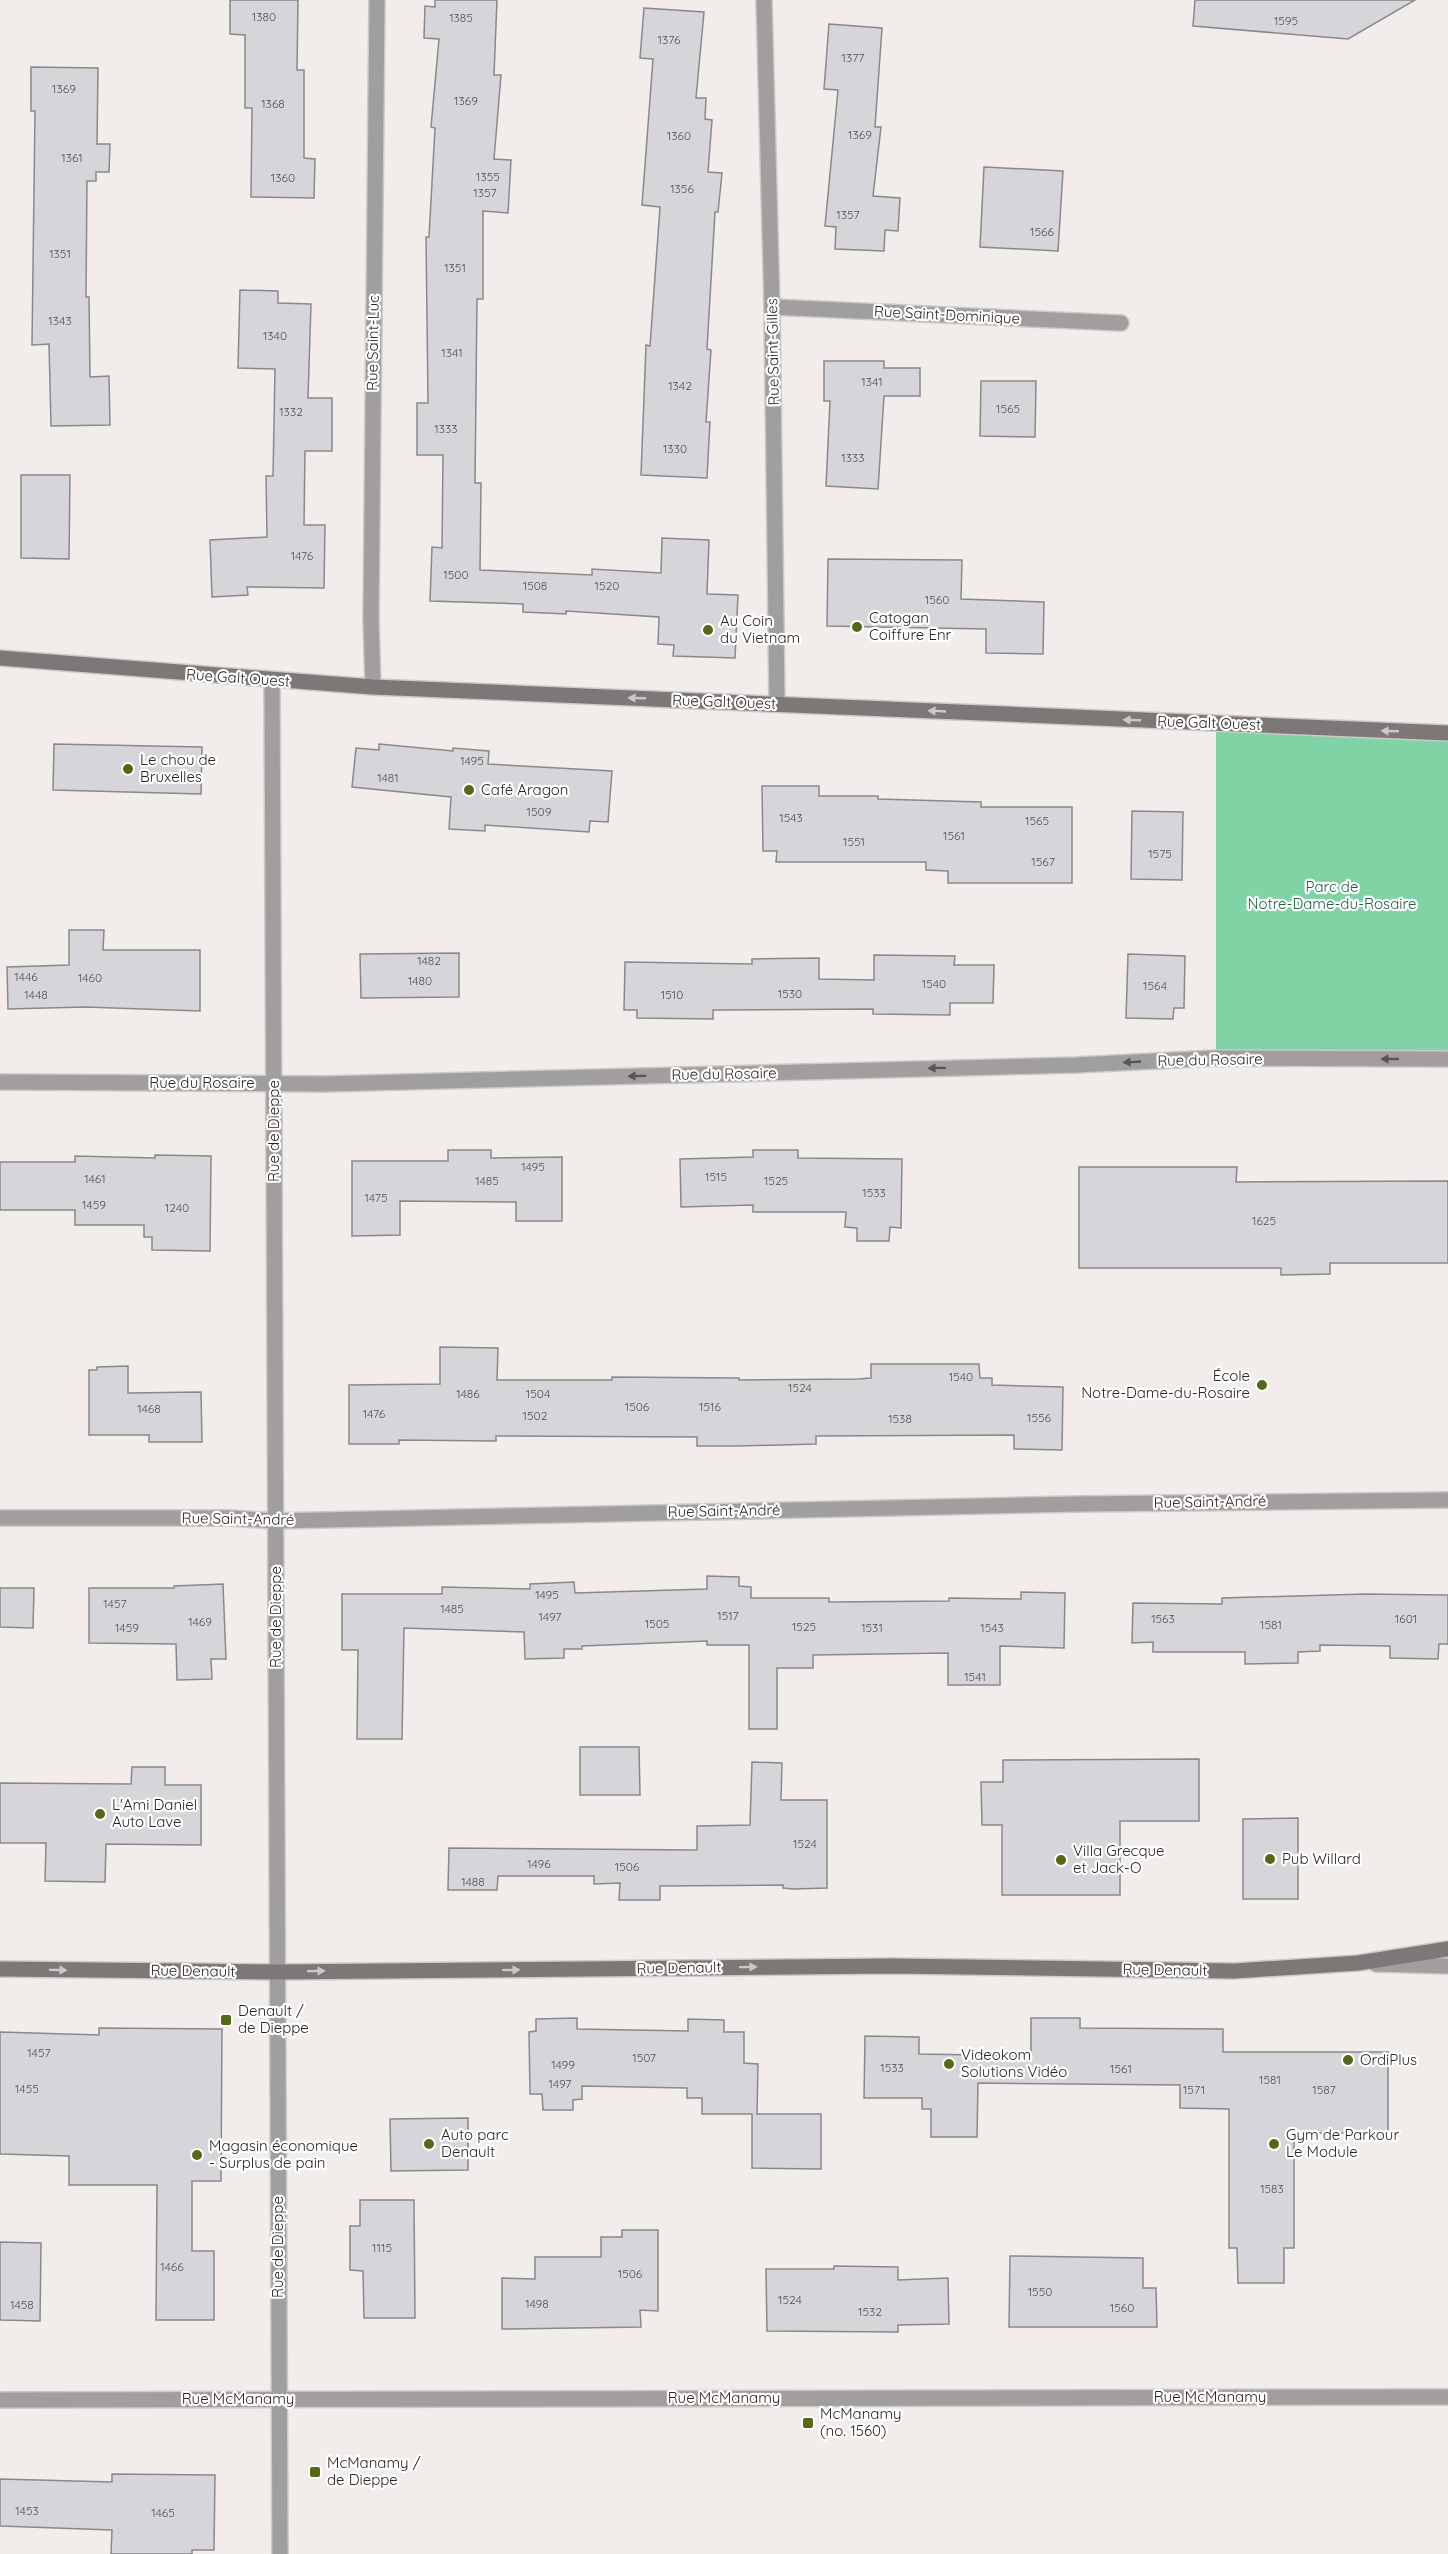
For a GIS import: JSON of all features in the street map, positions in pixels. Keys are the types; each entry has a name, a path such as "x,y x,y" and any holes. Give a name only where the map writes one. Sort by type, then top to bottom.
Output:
{"main road":[{"name":"Rue Galt Ouest","path":"0,658 272,681 373,687 1448,733"},
{"name":"Rue Denault","path":"0,1969 277,1972 882,1966 1234,1971 1358,1963 1448,1949"}],"street":[{"name":"Rue Saint-Luc","path":"373,687 370,620 377,0"},
{"name":"Rue Saint-Gilles","path":"764,0 772,307 777,704"},
{"name":"Rue Saint-Dominique","path":"772,307 1121,323"},
{"name":"Rue de Dieppe","path":"272,681 280,2554"},
{"name":"Rue du Rosaire","path":"0,1082 325,1084 945,1068 1216,1058 1448,1059"},
{"name":"Rue Saint-André","path":"0,1518 231,1518 275,1521 1077,1504 1448,1500"},
{"name":"Rue Denault","path":"1358,1963 1448,1966"},
{"name":"Rue McManamy","path":"0,2400 1448,2397"}],"green space":[{"name":"Parc de Notre-Dame-du-Rosaire","path":"1216,723 1448,733 1448,1059 1216,1058"}],"building":[{"path":"230,0 298,0 297,70 304,70 304,158 315,159 314,198 251,197 252,108 245,108 245,35 230,34"},
{"path":"435,0 497,0 494,75 501,75 494,159 511,160 508,213 483,211 483,299 477,299 475,483 481,483 480,570 592,575 592,569 661,573 662,538 709,540 707,594 738,595 735,658 673,656 674,645 658,644 659,617 566,611 566,614 523,612 523,604 430,601 432,547 442,548 443,455 417,455 417,403 428,403 426,237 429,237 435,128 431,127 439,39 424,38 425,6 435,7"},
{"path":"1195,0 1415,0 1348,39 1193,26"},
{"path":"644,8 704,12 696,98 706,98 705,119 712,120 708,172 722,173 718,212 715,212 707,349 711,350 706,422 710,422 707,478 641,475 646,345 650,346 660,207 642,205 653,59 640,58"},
{"path":"829,24 882,28 875,127 881,127 873,196 900,198 898,231 885,230 884,251 835,249 836,227 825,226 838,90 824,89"},
{"path":"31,67 98,68 97,144 110,144 109,172 96,172 96,181 87,181 86,297 89,297 90,377 109,376 110,425 51,426 49,344 32,345 35,111 31,111"},
{"path":"984,167 1063,171 1058,251 980,247"},
{"path":"240,290 278,291 278,303 311,304 308,398 332,398 332,451 305,451 304,525 325,525 324,588 247,587 248,595 212,597 210,540 267,537 266,476 273,476 275,369 238,368"},
{"path":"824,361 884,361 884,368 920,368 920,396 884,396 878,489 826,486 830,401 824,401"},
{"path":"981,381 1036,381 1035,437 980,436"},
{"path":"21,475 70,475 69,559 21,558"},
{"path":"828,559 962,560 961,599 1044,602 1043,654 986,653 986,629 827,626"},
{"name":"Le chou de Bruxelles","path":"54,744 202,747 201,794 53,790"},
{"path":"379,744 453,751 453,748 489,751 488,764 612,771 608,822 590,821 589,832 485,825 485,831 449,829 451,797 352,787 356,748 379,750"},
{"path":"762,786 819,786 819,796 878,796 878,799 981,802 981,807 1072,807 1072,883 948,883 948,871 926,870 926,862 776,862 777,851 763,851"},
{"path":"1132,811 1183,812 1182,880 1131,879"},
{"path":"69,930 104,930 103,950 200,950 200,1011 85,1007 8,1009 7,967 69,965"},
{"path":"459,953 459,997 361,998 360,954"},
{"path":"1128,954 1185,956 1184,1008 1174,1008 1173,1019 1126,1018"},
{"path":"874,955 955,956 954,965 994,965 993,1003 950,1003 950,1015 873,1014 873,1009 713,1010 713,1019 637,1018 637,1010 624,1010 625,962 752,964 752,959 819,958 819,979 874,980"},
{"path":"448,1150 491,1150 491,1158 562,1157 562,1221 516,1221 516,1202 400,1201 400,1235 352,1236 352,1161 448,1161"},
{"path":"753,1150 798,1150 798,1158 902,1159 901,1228 890,1227 889,1241 857,1241 857,1228 845,1227 846,1212 753,1212 753,1205 681,1207 680,1159 753,1157"},
{"path":"155,1155 211,1156 210,1251 152,1250 152,1237 144,1237 144,1225 75,1225 75,1210 0,1210 0,1162 75,1162 75,1156 155,1158"},
{"path":"1079,1167 1237,1167 1236,1182 1448,1181 1448,1263 1330,1263 1330,1274 1281,1275 1281,1268 1079,1268"},
{"path":"440,1347 498,1348 497,1380 612,1380 612,1377 739,1378 739,1380 858,1379 871,1378 871,1364 979,1364 980,1378 992,1378 992,1385 1063,1387 1062,1450 1014,1449 1014,1435 816,1436 816,1444 738,1446 697,1446 697,1437 496,1436 496,1441 399,1440 399,1444 349,1444 349,1385 440,1384"},
{"path":"128,1366 128,1393 201,1392 202,1442 149,1442 149,1435 89,1435 89,1370 97,1370 97,1367"},
{"path":"707,1576 739,1577 739,1586 751,1587 751,1598 829,1598 829,1602 949,1601 949,1598 1021,1599 1021,1592 1065,1593 1064,1648 1000,1646 1000,1685 948,1685 948,1653 813,1655 813,1668 777,1668 777,1729 749,1729 749,1645 707,1645 707,1641 582,1646 582,1649 564,1649 564,1658 525,1659 524,1632 404,1628 402,1739 357,1739 358,1650 342,1650 342,1594 442,1594 442,1587 530,1589 530,1584 574,1582 575,1593 707,1589"},
{"path":"223,1584 226,1659 211,1659 212,1679 177,1680 176,1644 89,1643 89,1588 174,1588 174,1586"},
{"path":"0,1588 34,1588 33,1628 0,1627"},
{"path":"1365,1594 1448,1595 1448,1644 1439,1644 1438,1659 1390,1658 1390,1646 1320,1645 1320,1651 1298,1652 1298,1663 1245,1664 1245,1652 1153,1652 1153,1642 1132,1643 1133,1603 1222,1604 1222,1598"},
{"path":"580,1747 639,1747 640,1795 580,1795"},
{"name":"Villa Grecque et Jack-O","path":"1199,1759 1199,1821 1120,1821 1120,1895 1002,1895 1002,1825 982,1825 981,1782 1003,1782 1003,1760"},
{"path":"752,1762 782,1763 781,1800 827,1800 827,1888 793,1889 783,1888 783,1885 660,1886 660,1900 619,1900 620,1883 594,1884 594,1876 498,1876 497,1890 448,1890 449,1848 697,1850 697,1826 750,1825"},
{"name":"L'Ami Daniel Auto Lave","path":"132,1767 165,1767 165,1785 201,1785 201,1845 106,1844 105,1882 45,1881 46,1843 0,1843 0,1783 131,1784"},
{"name":"Pub Willard","path":"1298,1818 1298,1899 1243,1899 1243,1819"},
{"path":"577,2018 577,2029 688,2031 688,2019 724,2020 724,2032 744,2032 744,2063 758,2064 757,2114 821,2114 821,2169 752,2168 752,2114 702,2114 702,2098 687,2098 687,2088 582,2086 582,2099 573,2100 573,2110 543,2110 542,2094 530,2094 529,2032 536,2031 536,2019"},
{"path":"1031,2018 1080,2018 1080,2028 1223,2029 1223,2052 1388,2052 1388,2133 1294,2133 1294,2248 1284,2248 1284,2283 1238,2283 1237,2248 1229,2248 1229,2109 1180,2108 1180,2085 978,2083 977,2137 931,2137 931,2109 922,2109 922,2098 864,2098 865,2036 919,2037 919,2054 1031,2056"},
{"path":"99,2028 222,2029 221,2181 192,2181 192,2251 214,2251 214,2320 156,2320 157,2185 69,2185 69,2156 0,2154 0,2032 99,2035"},
{"name":"Auto parc Denault","path":"468,2118 468,2170 391,2171 390,2119"},
{"path":"360,2200 414,2200 415,2318 364,2318 363,2271 350,2270 350,2226 360,2226"},
{"path":"622,2230 658,2230 658,2311 640,2310 641,2327 502,2329 502,2278 535,2279 535,2257 601,2257 601,2237 622,2237"},
{"path":"0,2242 41,2243 40,2321 0,2320"},
{"path":"1010,2256 1143,2258 1143,2288 1156,2288 1157,2327 1009,2327"},
{"path":"834,2266 898,2267 898,2280 948,2278 949,2324 898,2325 898,2332 767,2331 766,2269 834,2269"},
{"path":"112,2474 215,2475 214,2550 192,2550 192,2554 111,2554 112,2530 0,2526 0,2479 112,2482"}],"place":[{"name":"Catogan Coiffure Enr","path":"857,627"},
{"name":"Au Coin du Vietnam","path":"708,630"},
{"name":"Le chou de Bruxelles","path":"128,769"},
{"name":"Café Aragon","path":"469,790"},
{"name":"École Notre-Dame-du-Rosaire","path":"1262,1385"},
{"name":"L'Ami Daniel Auto Lave","path":"100,1814"},
{"name":"Pub Willard","path":"1270,1859"},
{"name":"Villa Grecque et Jack-O","path":"1061,1860"},
{"name":"Denault / de Dieppe","path":"226,2020"},
{"name":"OrdiPlus","path":"1348,2060"},
{"name":"Videokom Solutions Vidéo","path":"949,2064"},
{"name":"Auto parc Denault","path":"429,2144"},
{"name":"Gym de Parkour Le Module","path":"1274,2144"},
{"name":"Magasin économique - Surplus de pain","path":"197,2155"},
{"name":"McManamy (no. 1560)","path":"808,2423"},
{"name":"McManamy / de Dieppe","path":"315,2472"}]}
